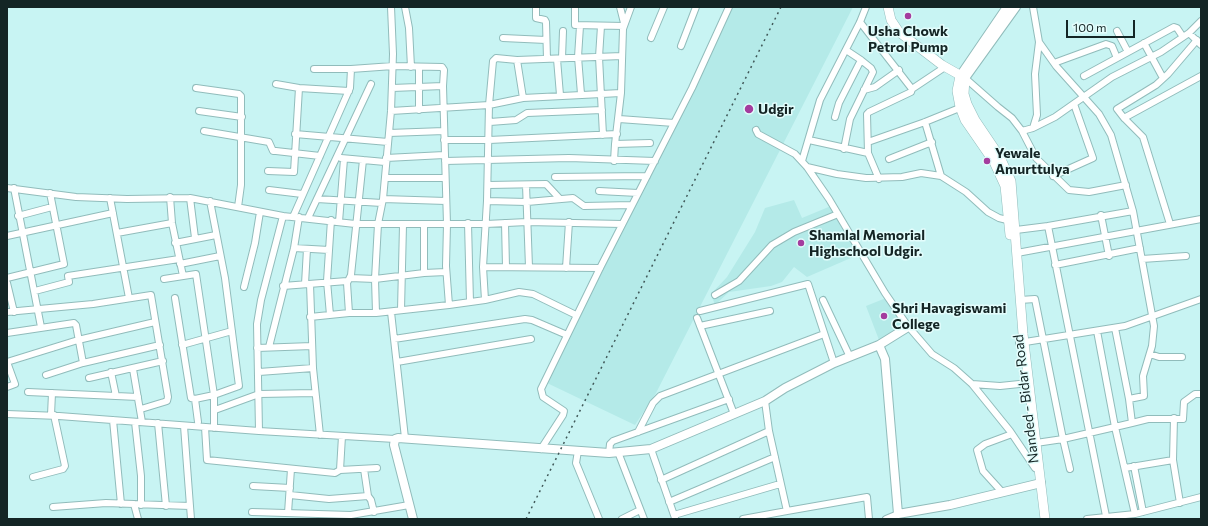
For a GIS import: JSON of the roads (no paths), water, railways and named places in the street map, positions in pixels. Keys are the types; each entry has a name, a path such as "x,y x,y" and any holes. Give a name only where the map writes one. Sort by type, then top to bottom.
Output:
{"highway":[{"path":"888,8 891,20 899,32 945,67 962,77"},
{"name":"Nanded - Bidar Road","path":"962,77 964,106 1008,172 1013,190 1022,343 1036,443 1041,519"},
{"name":"Nanded - Bidar Road","path":"1014,224 1022,343"},
{"name":"Nanded - Bidar Road","path":"1027,382 1035,468 1045,519"}],"main road":[{"path":"962,77 1008,7"},
{"path":"962,77 1016,7"},
{"path":"413,519 394,444 395,440 405,438 542,450 609,453 651,449 692,434 765,401 785,388 834,363 879,345 908,327"},
{"path":"879,345 885,359 898,514 1039,483"}],"street":[{"path":"376,313 375,279 378,224 385,178 391,111 393,66 390,7"},
{"path":"405,7 409,28 411,67"},
{"path":"536,7 536,18 546,20 547,59"},
{"path":"575,7 574,26 624,25"},
{"path":"614,161 621,93 624,25 620,7"},
{"path":"624,25 631,7"},
{"path":"651,38 664,7"},
{"path":"681,46 696,7"},
{"path":"542,450 563,415 562,409 543,397 541,390 576,316 674,123 729,7"},
{"path":"802,161 820,100 860,22 866,7"},
{"path":"1033,7 1039,42 1035,74 1038,115 1033,128"},
{"path":"1022,131 1033,128 1055,117 1112,77 1183,37 1201,21"},
{"path":"860,22 899,70 912,89"},
{"path":"580,26 578,57 581,94"},
{"path":"601,26 599,57 602,93 602,135"},
{"path":"1084,76 1174,28 1177,28 1183,37"},
{"path":"560,95 559,59 563,31"},
{"path":"1117,31 1128,52"},
{"path":"1170,224 1143,137 1118,111 1118,107 1156,85 1199,42 1189,33"},
{"path":"503,38 546,40"},
{"path":"1039,42 1054,62 1099,114 1111,134 1126,185 1153,317 1152,346 1143,376 1144,396 1129,399"},
{"path":"1144,43 1163,78"},
{"path":"1054,62 1106,44 1112,46 1117,58"},
{"path":"844,149 850,119 873,72 871,68 846,50"},
{"path":"485,300 483,267 488,185 490,122 489,105 493,61 496,58 517,60 622,56"},
{"path":"517,60 523,98"},
{"path":"835,117 839,103 861,60"},
{"path":"314,69 351,69 393,66 443,68 444,158 448,224 446,272 449,305"},
{"path":"879,179 868,153 867,114 911,92 912,89 945,67"},
{"path":"419,68 419,110"},
{"path":"269,347 283,286 294,248 296,217 302,194 349,92 351,84 351,69"},
{"path":"864,90 875,86 899,70"},
{"path":"1124,118 1201,76"},
{"path":"962,77 1012,118 1022,131 1036,158 1069,190 1089,192 1126,185"},
{"path":"276,84 299,88 349,92"},
{"path":"308,218 371,84"},
{"path":"392,88 443,86"},
{"path":"196,88 239,94 242,100 241,185 238,207"},
{"path":"268,171 293,174 295,171 295,134 299,88"},
{"path":"391,111 489,105 523,98 560,95 621,93"},
{"path":"1053,176 1093,158 1074,104"},
{"path":"868,142 925,122 964,106"},
{"path":"490,122 516,120 527,113 602,110"},
{"path":"199,111 242,117"},
{"path":"619,119 674,123"},
{"path":"925,122 941,176"},
{"path":"756,130 758,134 795,154 807,167 838,214 885,293 908,327 932,354 954,368 972,384 1012,434 1035,468"},
{"path":"204,131 242,136 268,142 273,150 276,151 320,156"},
{"path":"389,133 444,131"},
{"path":"295,134 388,142"},
{"path":"444,140 489,140 617,134"},
{"path":"809,140 844,149 868,153"},
{"path":"889,159 932,142"},
{"path":"615,144 650,143"},
{"path":"336,157 363,160 444,158 488,160 569,158 614,161 655,161"},
{"path":"339,222 344,159"},
{"path":"349,313 348,279 363,160"},
{"path":"807,167 837,174 879,179 921,174 941,176 966,192 988,212 1014,224 1048,226 1101,215 1132,211"},
{"path":"555,177 647,176"},
{"path":"385,178 445,178"},
{"path":"488,185 546,184 560,199"},
{"path":"526,185 529,267"},
{"path":"41,327 35,291 10,188 76,197 190,198 283,216 331,220 355,224 403,225 569,222 622,224"},
{"path":"269,190 302,194"},
{"path":"600,191 638,193"},
{"path":"7,278 31,274 64,264 55,225 50,193"},
{"path":"170,197 172,224 183,276"},
{"path":"110,198 129,298"},
{"path":"190,198 195,238"},
{"path":"487,201 527,202 573,198 584,206 632,205"},
{"path":"317,199 359,201 446,201"},
{"path":"175,298 190,396 192,399 214,395 239,386 232,332 210,201"},
{"path":"18,216 52,207"},
{"path":"7,236 113,212"},
{"path":"244,287 255,243 260,212"},
{"path":"715,295 739,281 772,245 794,232 838,214"},
{"path":"1101,215 1109,256"},
{"path":"259,431 259,372 257,348 258,324 261,300 283,216"},
{"path":"1017,253 1201,219"},
{"path":"330,315 328,281 331,220"},
{"path":"566,268 569,222"},
{"path":"468,223 470,302"},
{"path":"505,223 506,267"},
{"path":"117,233 172,224"},
{"path":"424,224 424,273"},
{"path":"401,310 403,225"},
{"path":"1048,226 1106,516"},
{"path":"176,243 216,235"},
{"path":"294,248 329,250"},
{"path":"1055,265 1109,256 1140,248"},
{"path":"307,249 307,284 315,393 320,435"},
{"path":"35,291 69,282 68,276 123,267 179,262 220,256"},
{"path":"1142,259 1186,256"},
{"path":"483,267 600,268"},
{"path":"283,286 348,279 375,279 403,275 446,272"},
{"path":"164,279 196,274 214,395 214,428"},
{"path":"700,311 808,284 834,363"},
{"path":"7,285 10,312 38,308 88,305 151,295 160,345 167,401 141,409"},
{"path":"310,317 349,313 391,312 485,300 519,292 533,294 576,316"},
{"path":"1020,300 1035,299 1070,469"},
{"path":"1022,343 1115,328 1153,317 1201,299"},
{"path":"823,300 850,357"},
{"path":"700,326 770,311"},
{"path":"391,312 405,438"},
{"path":"697,318 720,374 734,414"},
{"path":"394,339 524,319 532,320 567,335"},
{"path":"7,387 15,384 7,362 78,340 155,322"},
{"path":"7,333 74,323 83,363"},
{"path":"1115,328 1129,399 1132,423"},
{"path":"1097,331 1115,427 1135,514"},
{"path":"182,345 232,332"},
{"path":"638,432 656,398 824,334"},
{"path":"397,362 531,339"},
{"path":"46,375 83,363 160,345"},
{"path":"257,348 312,346"},
{"path":"1150,354 1159,357 1182,357"},
{"path":"89,378 111,372 133,369 162,360"},
{"path":"259,372 313,368"},
{"path":"133,369 142,422"},
{"path":"111,372 116,396"},
{"path":"972,384 1000,386 1027,382"},
{"path":"28,392 138,397"},
{"path":"33,477 63,469 65,466 53,415 52,393"},
{"path":"215,410 259,394 315,393"},
{"path":"1036,443 1090,433 1148,419 1183,419 1184,402 1195,394 1201,394"},
{"path":"195,399 198,422"},
{"path":"609,453 610,444 613,441 729,399"},
{"path":"765,401 769,431 787,511"},
{"path":"7,414 53,415 184,426 395,440"},
{"path":"1174,418 1173,460 1180,503"},
{"path":"113,420 121,504"},
{"path":"135,422 141,476 141,505"},
{"path":"158,424 166,506"},
{"path":"184,426 190,519"},
{"path":"205,427 207,460 335,473 340,470 377,468"},
{"path":"660,480 769,431"},
{"path":"1002,492 983,471 977,450 985,444 1012,434"},
{"path":"340,470 342,436"},
{"path":"651,449 660,480 675,517 780,484"},
{"path":"578,451 576,463 599,519"},
{"path":"618,452 644,519"},
{"path":"669,502 775,457"},
{"path":"1125,468 1173,460"},
{"path":"1134,466 1146,512 1152,519"},
{"path":"364,468 368,496 371,500 374,512"},
{"path":"288,513 291,469"},
{"path":"253,486 290,488"},
{"path":"290,496 329,498 368,496"},
{"path":"743,519 867,497 869,519"},
{"path":"1087,519 1146,512 1201,497"},
{"path":"53,507 121,504 190,506"},
{"path":"134,504 138,519"},
{"path":"252,512 351,515 409,505"},
{"path":"622,519 640,510"},
{"path":"886,519 898,514"}],"railway":[{"path":"526,519 781,7"}],"place":[{"name":"Usha Chowk Petrol Pump","path":"908,16"},
{"name":"Udgir","path":"749,109"},
{"name":"Yewale Amurttulya","path":"987,161"},
{"name":"Shamlal Memorial Highschool Udgir.","path":"801,243"},
{"name":"Shri Havagiswami College","path":"884,316"}]}
